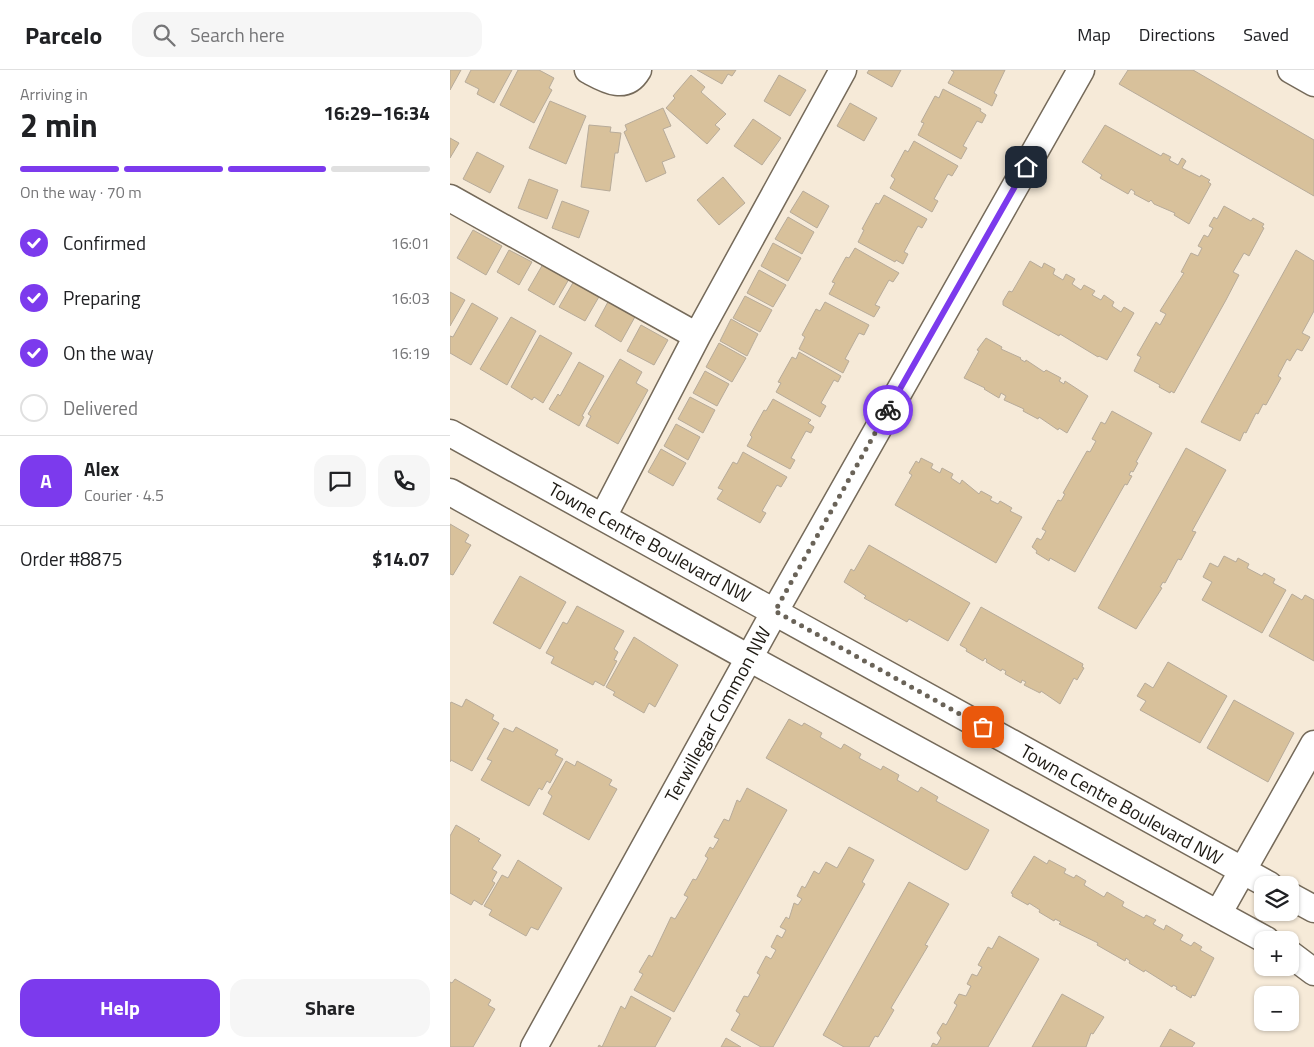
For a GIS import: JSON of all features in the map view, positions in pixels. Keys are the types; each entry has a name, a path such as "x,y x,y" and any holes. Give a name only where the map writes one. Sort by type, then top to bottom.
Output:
{"street":[{"path":"588,70 610,82 624,81 638,70"},
{"path":"603,517 697,336 843,70"},
{"name":"Terwillegar Common NW","path":"534,1047 748,658 1081,70"},
{"path":"1291,70 1314,83"},
{"path":"450,198 697,336"},
{"name":"Towne Centre Boulevard NW","path":"450,433 1254,877"},
{"path":"450,492 748,658 1254,934"},
{"path":"1218,914 1314,744"},
{"path":"1299,901 1314,909"},
{"path":"1299,961 1314,972"}],"building":[{"path":"450,70 461,70 450,90"},
{"path":"471,70 512,70 494,103 477,94 479,89 465,82"},
{"path":"518,70 539,70 554,78 549,88 552,90 534,123 500,105"},
{"path":"697,70 736,70 732,76 728,74 722,84"},
{"path":"869,70 901,70 892,87 867,73"},
{"path":"951,70 1005,70 994,93 997,95 992,106 948,83 954,72"},
{"path":"1128,70 1193,70 1314,140 1314,196 1119,84"},
{"path":"691,75 705,87 701,92 726,114 715,125 720,129 707,144 666,108 675,98 673,96"},
{"path":"779,75 806,90 790,116 764,101"},
{"path":"943,89 981,109 980,111 986,115 982,123 977,121 963,146 967,148 961,159 918,135 924,123 921,122 935,96 939,98"},
{"path":"550,101 586,116 566,164 529,148"},
{"path":"850,103 877,118 864,141 837,126"},
{"path":"663,108 671,126 663,129 675,157 662,162 666,173 646,182 624,132 627,130 625,125"},
{"path":"753,119 781,138 762,165 734,146"},
{"path":"589,125 611,127 610,132 621,133 618,153 615,153 610,191 581,187"},
{"path":"1105,125 1161,156 1163,153 1171,157 1169,160 1178,165 1182,158 1186,161 1182,168 1210,180 1208,182 1211,184 1189,224 1174,215 1175,213 1154,204 1151,200 1149,202 1134,194 1135,192 1131,189 1128,194 1100,178 1102,175 1082,162"},
{"path":"450,138 459,143 450,158"},
{"path":"914,141 958,166 952,176 948,174 934,199 938,201 932,212 890,188 895,179 891,176 905,150 908,152"},
{"path":"477,152 504,166 490,193 463,179"},
{"path":"723,177 745,203 719,225 697,200"},
{"path":"529,179 558,190 547,219 518,208"},
{"path":"803,191 829,206 817,228 790,212"},
{"path":"884,195 927,219 922,228 918,226 904,252 908,254 903,264 896,260 895,262 858,242 864,230 862,229 876,203 879,204"},
{"path":"562,201 589,211 579,238 552,228"},
{"path":"1224,206 1251,221 1253,218 1264,224 1262,227 1264,228 1249,256 1244,253 1233,272 1239,275 1226,300 1174,393 1171,391 1170,393 1159,387 1160,385 1134,371 1141,357 1137,355 1156,322 1160,325 1166,314 1160,311 1184,273 1181,272 1191,253 1198,256 1202,248 1198,246 1204,235 1208,237 1213,228 1209,226 1214,217 1217,219"},
{"path":"788,217 814,232 802,254 775,239"},
{"path":"473,230 502,246 486,275 457,258"},
{"path":"773,243 801,258 788,281 761,266"},
{"path":"855,248 899,273 893,282 889,280 875,305 880,307 874,317 829,294 835,283 832,282 846,257 849,258"},
{"path":"509,250 532,262 519,285 497,272"},
{"path":"1296,250 1314,261 1314,311 1302,333 1310,337 1302,351 1297,349 1290,361 1287,359 1278,376 1281,378 1266,405 1263,404 1258,414 1256,413 1240,441 1201,422"},
{"path":"1030,261 1042,268 1044,263 1055,269 1053,274 1063,280 1066,274 1075,279 1072,284 1081,290 1084,285 1095,291 1092,295 1101,300 1104,295 1114,302 1112,306 1121,312 1124,307 1134,313 1107,360 1098,357 1060,334 1059,336 1003,305 1003,301 1009,291 1012,292"},
{"path":"543,264 569,279 554,305 528,290"},
{"path":"759,270 786,285 773,307 747,293"},
{"path":"574,281 600,295 585,321 559,307"},
{"path":"450,292 465,300 450,326"},
{"path":"745,296 772,310 760,332 733,318"},
{"path":"609,300 636,315 621,342 595,326"},
{"path":"825,302 869,325 864,335 859,333 845,359 849,361 843,373 799,349 805,337 802,335 816,309 820,311"},
{"path":"472,303 498,318 471,365 450,353 450,336 453,337"},
{"path":"511,317 536,331 507,385 480,369"},
{"path":"731,319 758,334 747,356 720,341"},
{"path":"641,325 668,340 654,365 627,351"},
{"path":"540,335 572,353 543,403 534,397 532,400 511,387"},
{"path":"986,338 1002,347 1001,349 1021,358 1025,362 1026,360 1044,372 1046,370 1061,378 1059,381 1064,384 1065,381 1088,396 1067,433 1059,428 1058,430 1039,417 1038,419 1023,411 1024,409 1004,400 1006,396 1001,393 999,398 985,388 964,378 979,351 977,350"},
{"path":"719,343 746,358 732,382 706,367"},
{"path":"799,352 841,376 838,382 834,380 821,403 826,406 820,417 776,392 781,383 778,382 792,357 796,359"},
{"path":"620,359 642,372 636,383 648,390 618,444 586,426 591,416 588,414"},
{"path":"579,362 604,376 582,416 584,417 579,426 549,409 558,394 560,396"},
{"path":"705,371 729,384 717,406 693,393"},
{"path":"690,397 715,410 703,433 678,419"},
{"path":"773,399 811,420 808,423 814,427 811,433 806,431 791,458 795,460 790,469 747,446 752,437 750,435 764,410 766,411"},
{"path":"1112,411 1152,433 1136,462 1138,463 1129,475 1132,476 1127,485 1125,484 1075,572 1050,558 1049,561 1036,553 1037,551 1032,547 1037,538 1041,540 1046,531 1042,529 1058,500 1061,501 1065,494 1063,493 1087,451 1090,452 1096,441 1092,439 1101,422 1105,424"},
{"path":"676,424 700,437 688,460 664,446"},
{"path":"1186,448 1226,470 1192,531 1196,532 1181,560 1178,559 1165,583 1163,582 1160,587 1162,588 1136,629 1098,608"},
{"path":"661,449 686,463 673,486 648,472"},
{"path":"743,452 787,477 781,487 777,485 762,511 766,513 760,523 717,499 723,490 718,488 733,462 737,464"},
{"path":"921,458 933,464 931,468 940,473 942,468 953,474 951,478 960,484 962,480 979,494 981,491 992,497 990,500 998,504 1000,501 1012,508 1010,511 1022,517 996,563 895,505 912,475 909,473 916,461 919,463"},
{"path":"450,524 469,535 465,542 471,545 453,575 450,574"},
{"path":"869,545 970,603 948,641 909,619 907,622 864,598 866,596 844,582 851,569 854,571"},
{"path":"1224,556 1236,562 1238,558 1249,564 1247,568 1262,576 1264,573 1275,579 1273,583 1286,590 1262,633 1202,600 1212,582 1203,577 1210,563 1218,567"},
{"path":"520,576 566,602 540,649 493,623"},
{"path":"1292,594 1302,600 1305,595 1314,600 1314,661 1269,636"},
{"path":"577,606 624,631 614,649 618,652 614,660 617,661 604,686 595,681 593,685 551,663 554,657 546,653 563,622 567,624"},
{"path":"981,607 1083,664 1082,667 1084,668 1077,680 1074,678 1060,704 1041,691 1040,693 1024,685 1026,682 1022,680 1021,683 1005,674 1006,671 1002,669 1001,671 986,662 985,658 983,661 966,651 967,649 960,645"},
{"path":"634,637 678,665 655,707 649,703 644,713 613,695 615,692 606,687"},
{"path":"1168,662 1227,696 1200,743 1140,710 1146,701 1137,696 1145,683 1153,688"},
{"path":"466,699 494,715 492,719 499,723 472,771 451,760 450,762 450,704 451,702 462,707"},
{"path":"1234,700 1294,733 1268,782 1207,748"},
{"path":"789,719 802,726 804,723 822,733 820,737 841,749 844,744 861,754 859,758 881,770 883,766 899,775 897,780 918,792 921,787 938,797 936,801 989,830 968,869 965,870 766,758"},
{"path":"516,727 558,750 555,755 563,759 550,783 547,781 542,790 539,788 529,806 481,780 492,761 487,759 504,728 513,732"},
{"path":"566,761 575,766 577,761 612,780 609,785 617,789 589,840 543,814 552,796 548,793"},
{"path":"747,788 787,810 674,1012 634,990 643,974 639,972 649,955 652,957 671,917 675,919 688,897 684,895 693,879 696,880 708,858 705,856 710,847 713,849 719,839 714,837 724,819 729,821 737,800 740,802"},
{"path":"456,825 480,839 478,841 501,855 492,869 497,872 492,881 495,883 482,905 474,900 471,905 450,893 450,836"},
{"path":"849,847 874,860 862,882 865,884 773,1047 761,1047 731,1030 740,1014 736,1011 744,996 748,997 760,975 757,973 766,956 771,959 776,950 771,947 777,935 782,938 786,930 780,927 786,917 789,919 794,903 798,905 802,899 797,896 802,886 805,888 814,871 819,874 826,862 837,868"},
{"path":"1034,856 1047,864 1049,860 1066,869 1064,873 1074,878 1076,875 1086,881 1084,885 1104,897 1107,892 1124,902 1122,906 1144,918 1146,915 1156,920 1153,924 1164,930 1166,925 1183,935 1180,940 1191,946 1194,942 1202,947 1200,950 1214,958 1195,996 1192,995 1191,998 1176,989 1177,987 1173,985 1172,987 1145,970 1144,972 1129,963 1130,961 1126,958 1125,961 1097,945 1098,943 1039,912 1040,910 1029,903 1028,905 1012,896 1013,894 1011,893"},
{"path":"518,860 562,888 538,930 531,927 526,936 489,915 492,910 484,906 502,875 508,878"},
{"path":"909,882 949,904 925,945 928,946 891,1008 894,1010 878,1037 875,1036 869,1047 844,1047 823,1035"},
{"path":"999,936 1039,959 988,1047 931,1047 933,1043 937,1045 941,1038 937,1033 943,1023 946,1025 957,1005 954,1003 959,994 966,996 971,986 967,984 972,974 977,976 982,967 978,965 988,947 992,949"},
{"path":"455,979 491,1000 488,1005 495,1009 473,1047 450,1047 450,982 452,983"},
{"path":"1062,994 1104,1017 1093,1034 1091,1033 1086,1047 1032,1047"},
{"path":"631,996 671,1018 655,1047 602,1047 621,1006 625,1009"},
{"path":"1170,1029 1195,1043 1192,1047 1160,1047"},
{"path":"726,1038 741,1047 721,1047"}],"way so far":[{"path":"888,410 775,611 983,727"}],"route":[{"path":"888,410 1026,167"}]}
